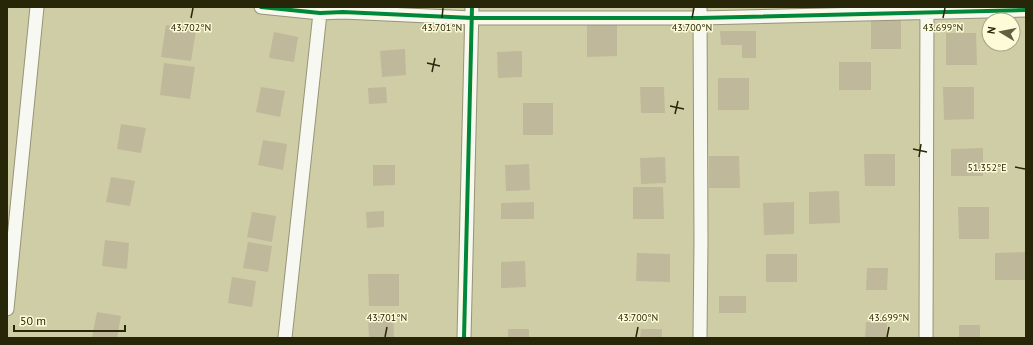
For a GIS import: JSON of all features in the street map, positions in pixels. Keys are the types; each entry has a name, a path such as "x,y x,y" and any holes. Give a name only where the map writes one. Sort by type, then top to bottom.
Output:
{"street":[{"path":"7,309 37,7"},
{"path":"261,7 320,13 1026,10"},
{"path":"926,338 927,10"},
{"path":"464,338 472,12"},
{"path":"700,12 700,338"},
{"path":"286,338 320,13"}],"building":[{"path":"901,17 901,49 871,49 871,18"},
{"path":"617,24 617,56 587,57 587,25"},
{"path":"166,25 196,30 191,61 161,57"},
{"path":"720,31 756,31 756,58 742,58 742,45 721,45"},
{"path":"274,32 298,37 294,62 269,58"},
{"path":"946,33 976,33 977,65 946,65"},
{"path":"405,49 406,75 382,77 380,51"},
{"path":"522,51 522,77 498,78 497,52"},
{"path":"839,62 871,62 871,90 839,90"},
{"path":"164,63 195,67 190,99 160,95"},
{"path":"718,78 749,78 749,110 718,110"},
{"path":"261,87 285,91 280,117 256,112"},
{"path":"386,87 387,103 369,104 368,88"},
{"path":"640,87 664,87 665,113 641,113"},
{"path":"943,87 974,87 974,119 944,120"},
{"path":"523,103 553,103 553,135 523,135"},
{"path":"121,124 146,128 141,153 117,149"},
{"path":"263,140 287,144 283,170 258,165"},
{"path":"983,148 983,176 951,176 951,149"},
{"path":"864,154 895,154 895,186 865,186"},
{"path":"709,156 739,156 740,188 709,188"},
{"path":"665,157 666,183 641,184 640,158"},
{"path":"529,164 530,190 506,191 505,165"},
{"path":"373,165 395,165 395,185 373,186"},
{"path":"111,177 135,181 130,206 106,202"},
{"path":"633,187 663,187 664,219 633,219"},
{"path":"839,191 840,223 809,224 809,192"},
{"path":"534,202 534,219 501,219 501,203"},
{"path":"794,202 794,234 764,235 763,203"},
{"path":"958,207 989,207 989,239 959,239"},
{"path":"384,211 384,227 367,228 366,212"},
{"path":"252,212 276,216 272,242 247,237"},
{"path":"105,240 129,243 127,269 102,266"},
{"path":"248,242 272,246 268,272 243,268"},
{"path":"1025,252 1026,280 995,280 995,253"},
{"path":"637,253 670,254 670,282 636,281"},
{"path":"766,254 797,254 797,282 766,282"},
{"path":"525,261 526,287 501,288 501,262"},
{"path":"867,268 888,268 887,290 866,290"},
{"path":"368,274 399,274 399,306 369,306"},
{"path":"232,277 256,281 252,307 228,303"},
{"path":"719,296 746,296 746,313 719,313"},
{"path":"97,312 121,316 117,338 92,337"},
{"path":"393,315 394,338 369,338 368,316"},
{"path":"866,322 887,323 886,338 865,338"},
{"path":"959,325 980,325 980,338 959,338"},
{"path":"508,329 529,329 529,338 508,338"},
{"path":"641,329 662,329 662,338 640,338"}],"cycle path":[{"path":"261,7 320,13 343,12 472,18 700,18 1026,10"},
{"path":"464,338 472,7"}]}
